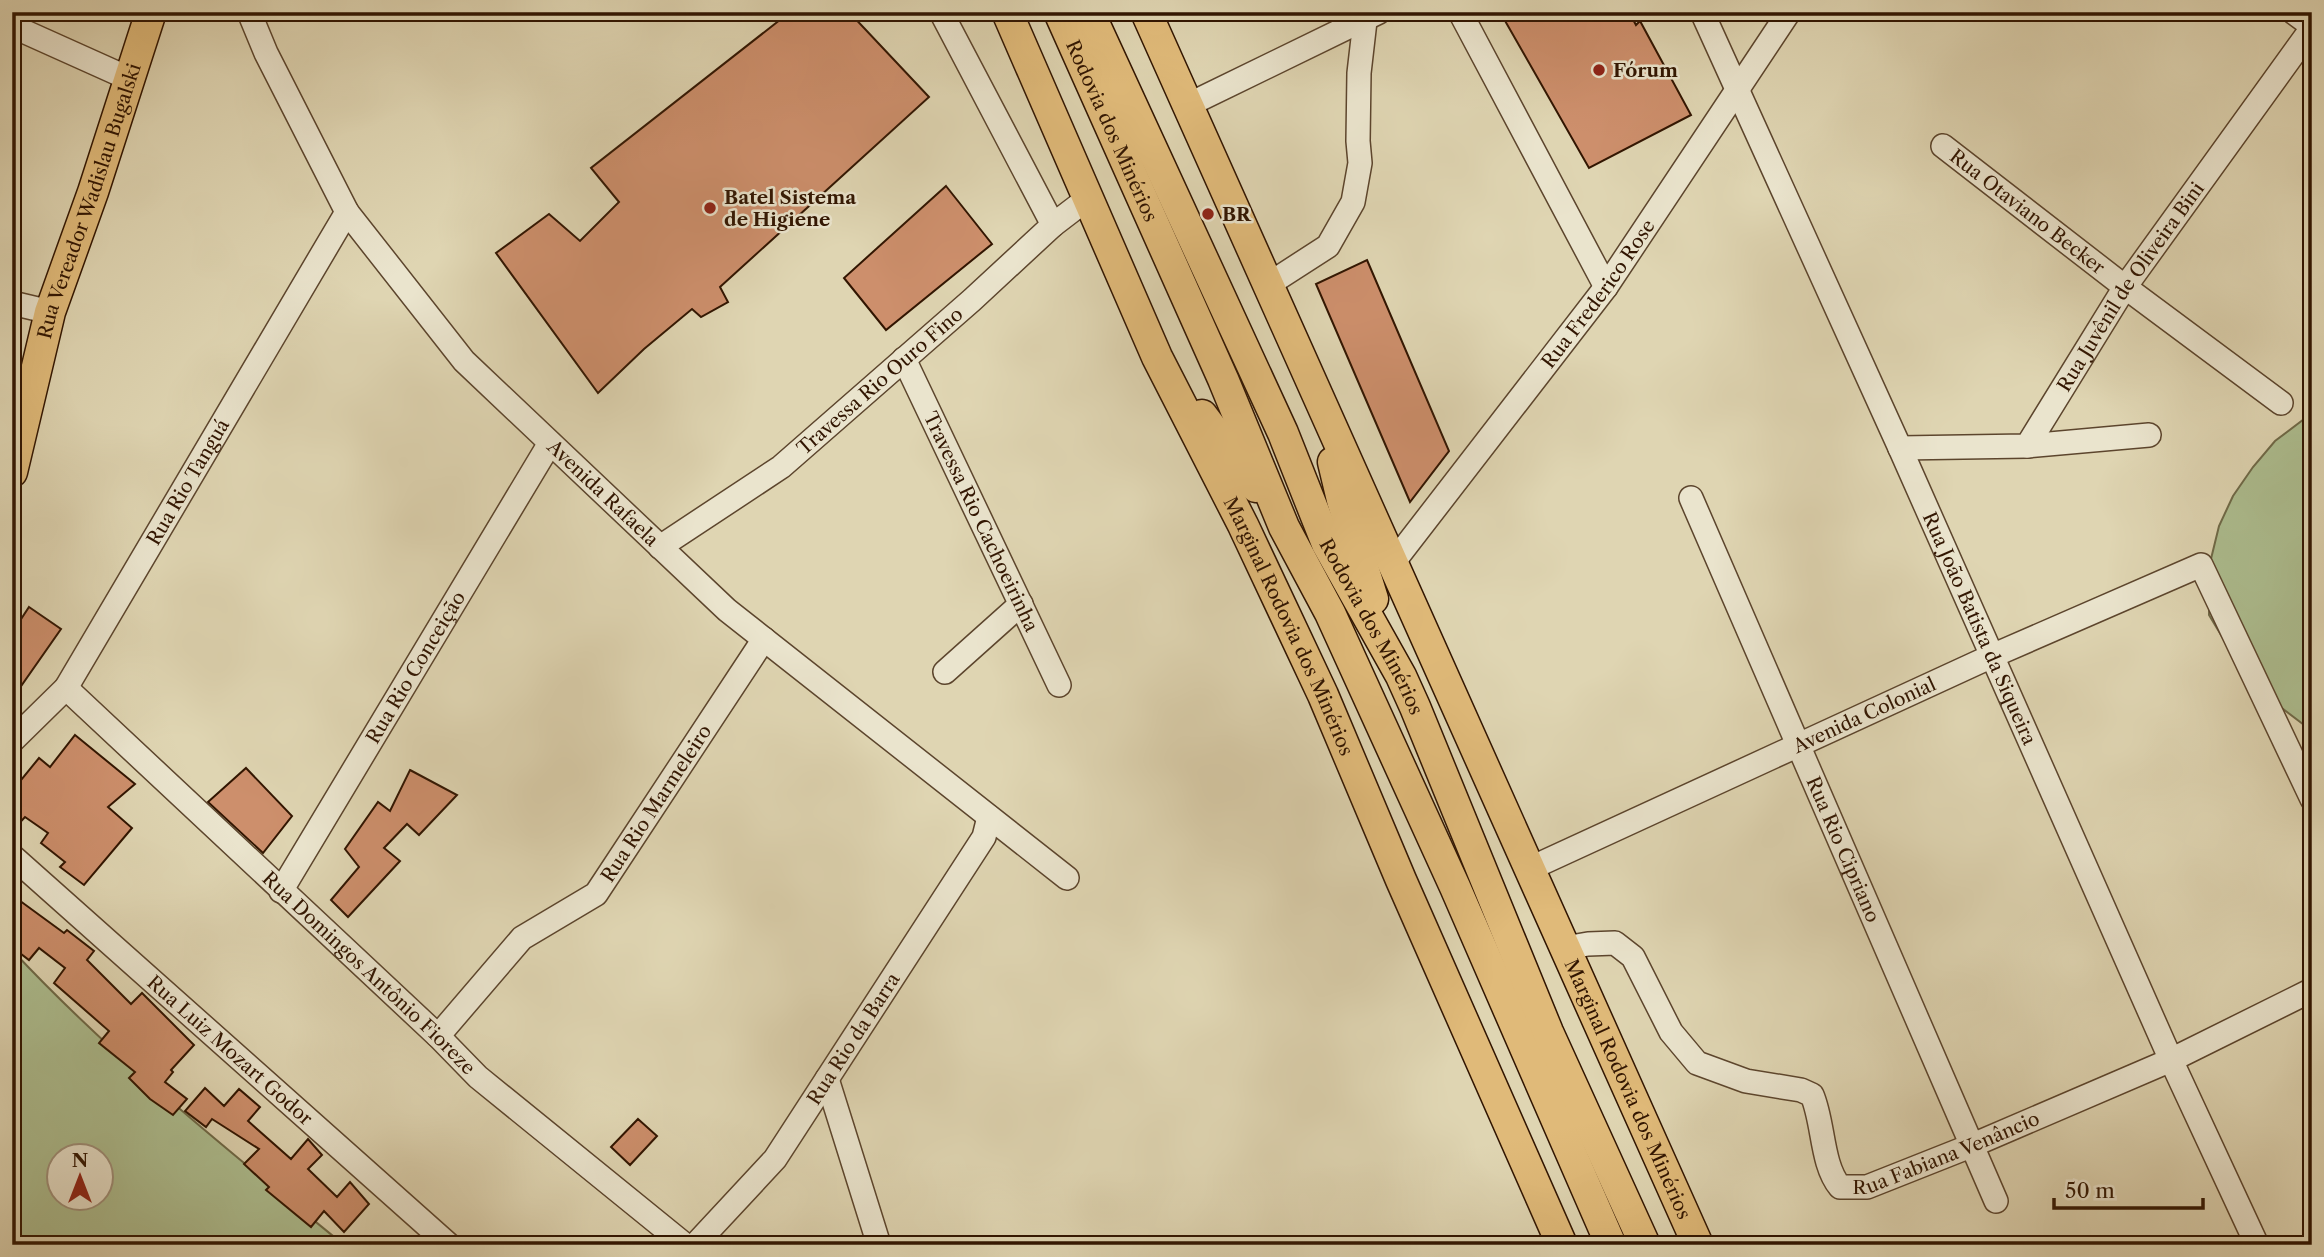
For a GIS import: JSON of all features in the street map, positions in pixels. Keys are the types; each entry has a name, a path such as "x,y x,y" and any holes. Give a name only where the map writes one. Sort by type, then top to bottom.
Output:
{"main road":[{"name":"Rua Vereador Wadislau Bugalski","path":"12,472 50,312 93,192 151,12"},
{"name":"Marginal Rodovia dos Minérios","path":"1007,12 1157,357 1243,525 1323,695 1401,880 1562,1245"},
{"name":"Rodovia dos Minérios","path":"1059,12 1223,379 1282,520 1330,613 1455,887 1611,1245"},
{"name":"Rodovia dos Minérios","path":"1089,12 1283,433 1327,544 1401,676 1548,1031 1645,1245"},
{"name":"Marginal Rodovia dos Minérios","path":"1146,12 1698,1245"},
{"path":"1157,357 1282,520"},
{"path":"1318,401 1342,500 1369,589 1401,676"}],"street":[{"name":"Avenida Rafaela","path":"248,12 347,212 464,361 727,610 1067,878"},
{"path":"941,12 1053,225"},
{"path":"1460,12 1606,287"},
{"name":"Rua João Batista da Siqueira","path":"1702,12 1900,448 2171,1060 2257,1245"},
{"name":"Rua Frederico Rose","path":"1392,564 1606,287 1789,12"},
{"path":"2293,12 2312,27"},
{"path":"1186,106 1372,17"},
{"path":"1269,285 1328,246 1353,202 1360,163 1359,73 1372,17"},
{"path":"12,26 130,79"},
{"name":"Rua Juvênil de Oliveira Bini","path":"2028,446 2125,288 2312,27"},
{"name":"Rua Otaviano Becker","path":"1942,146 2125,288 2281,402"},
{"name":"Travessa Rio Ouro Fino","path":"660,547 781,467 1053,225 1087,199"},
{"name":"Rua Rio Tanguá","path":"12,741 66,688 347,212"},
{"path":"12,303 50,312"},
{"name":"Travessa Rio Cachoeirinha","path":"904,359 1059,685"},
{"path":"1900,448 2028,446 2149,435"},
{"name":"Rua Rio Conceição","path":"281,891 550,443"},
{"name":"Rua Rio Cipriano","path":"1690,498 1996,1201"},
{"name":"Avenida Colonial","path":"1529,869 1992,656 2201,565 2312,799"},
{"path":"946,672 1021,604"},
{"name":"Rua Rio Marmeleiro","path":"438,1036 522,938 596,894 764,639"},
{"name":"Rua Domingos Antônio Fioreze","path":"66,688 438,1036 478,1077 685,1245"},
{"name":"Rua Rio da Barra","path":"695,1245 775,1159 984,837 989,817"},
{"name":"Rua Luiz Mozart Godor","path":"12,856 449,1245"},
{"name":"Rua Fabiana Venâncio","path":"1565,948 1615,943 1633,957 1671,1032 1697,1063 1746,1080 1801,1090 1812,1095 1818,1110 1832,1177 1840,1187 1867,1187 1973,1145 2171,1060 2312,990"},
{"path":"827,1079 879,1245"}],"green space":[{"path":"2312,413 2312,731 2266,696 2242,670 2209,615 2210,563 2219,526 2233,496 2275,441"},
{"path":"12,950 131,1066 344,1245 12,1245"}],"building":[{"name":"Batel Sistema de Higiene","path":"790,12 849,12 929,97 720,287 728,302 701,317 692,309 644,349 598,393 496,253 549,214 580,241 619,202 591,168"},
{"name":"Fórum","path":"1500,12 1629,12 1636,25 1640,21 1691,115 1589,168"},
{"path":"946,186 992,244 886,330 844,278"},
{"path":"1367,260 1449,451 1410,502 1316,284"},
{"path":"29,607 61,629 12,699 12,633"},
{"path":"75,735 135,784 108,807 132,828 84,885 60,867 65,862 41,843 48,833 25,817 12,831 12,791 39,758 50,767"},
{"path":"246,768 292,816 263,853 208,802"},
{"path":"410,770 457,795 419,835 407,824 384,848 400,861 348,917 331,900 359,867 345,849 378,802 390,811"},
{"path":"12,895 64,933 67,930 94,951 87,960 131,1004 142,993 194,1045 171,1070 173,1072 165,1082 187,1099 173,1115 150,1099 129,1078 135,1072 99,1043 109,1031 54,983 65,968 39,948 29,960 12,947"},
{"path":"205,1088 224,1106 239,1089 260,1107 248,1121 291,1159 308,1139 322,1155 308,1169 337,1197 350,1182 369,1204 344,1232 324,1211 311,1227 266,1190 269,1187 244,1164 259,1149 212,1119 206,1127 185,1111"},
{"path":"638,1119 657,1136 630,1165 611,1147"}],"place":[{"name":"Fórum","path":"1599,70"},
{"name":"Batel Sistema de Higiene","path":"710,208"},
{"name":"BR","path":"1208,214"}]}
